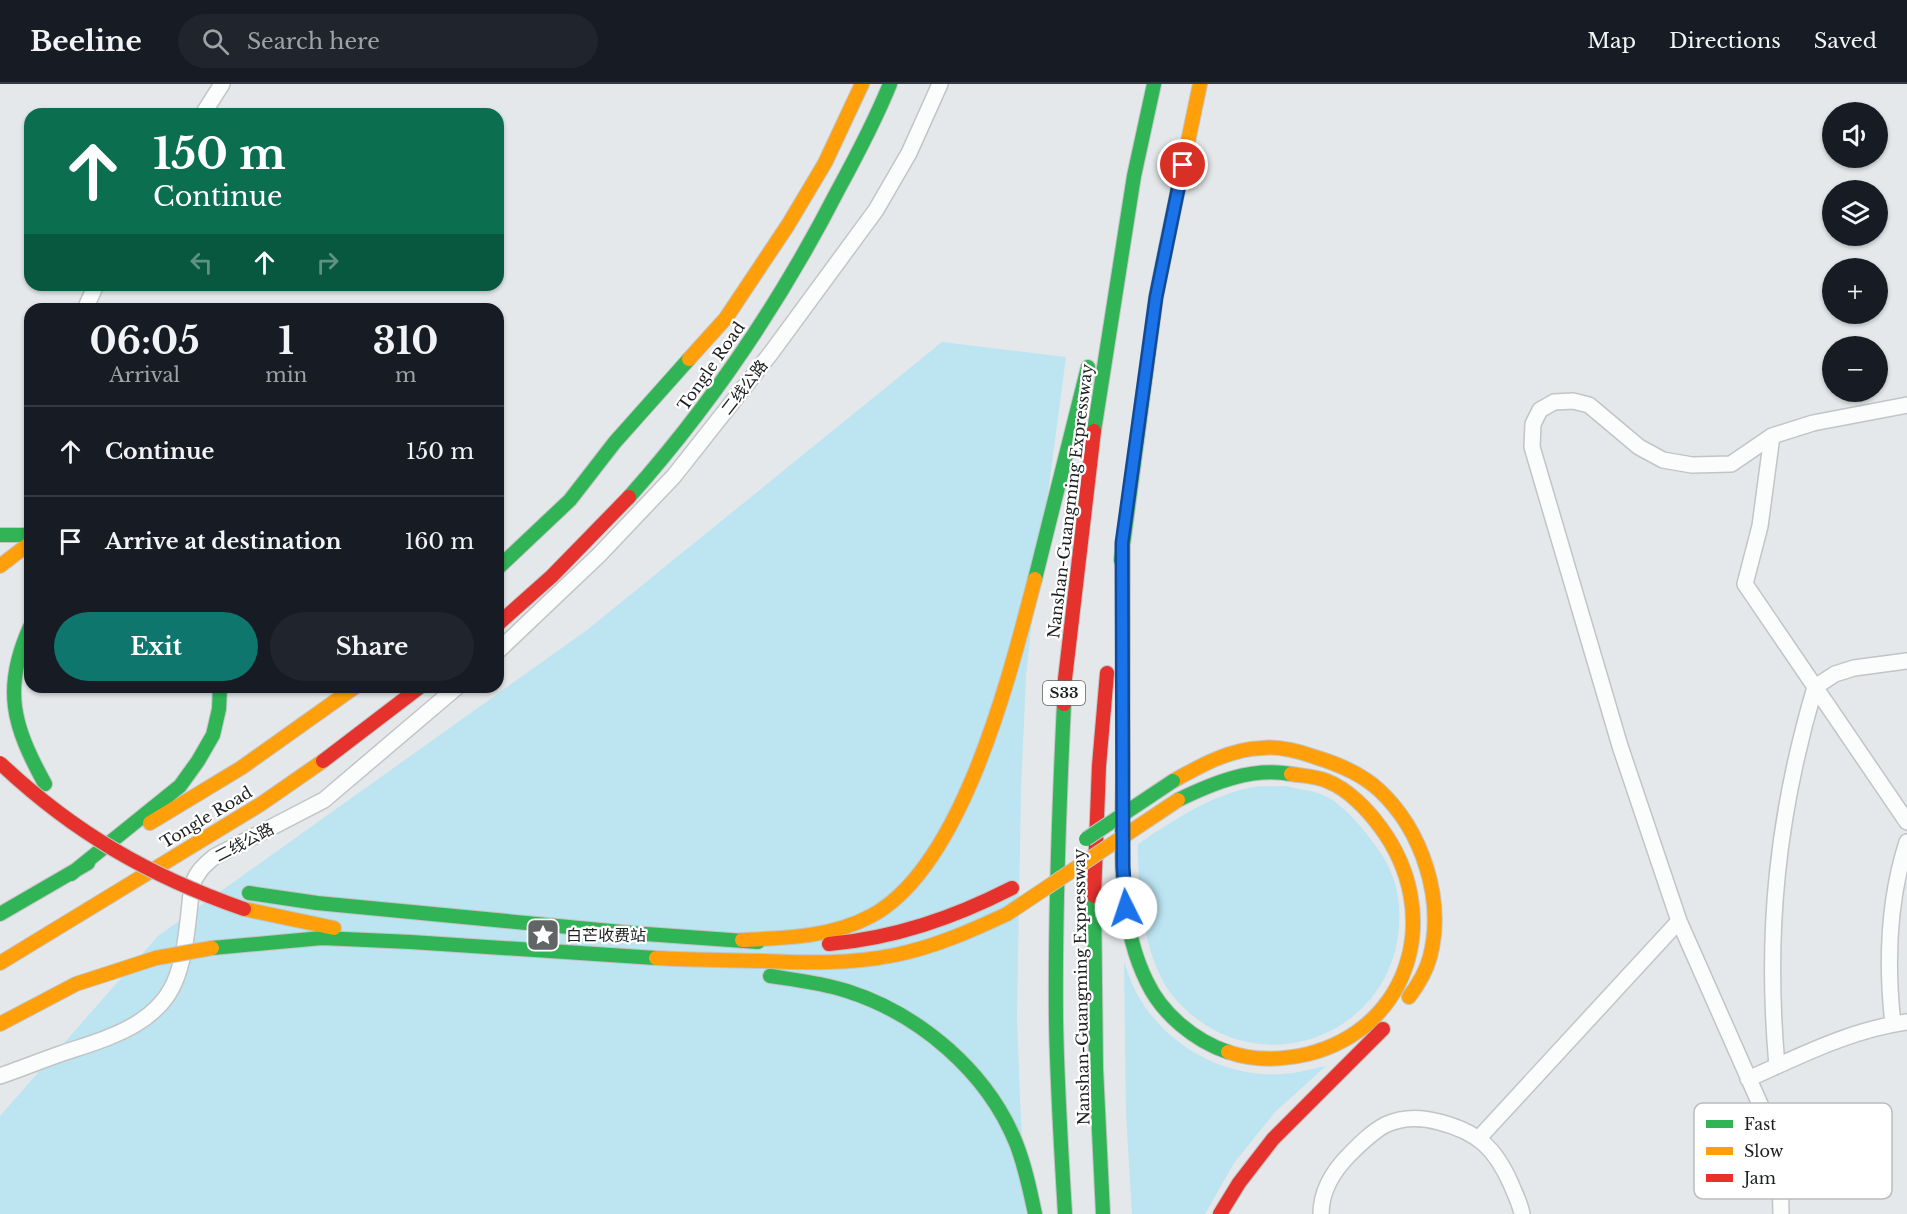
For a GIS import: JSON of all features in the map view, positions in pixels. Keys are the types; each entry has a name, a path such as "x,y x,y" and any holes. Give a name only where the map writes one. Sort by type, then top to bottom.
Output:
{"main road":[{"name":"Tongle Road","path":"504,562 570,500 615,441 726,318 788,225 825,163 862,84"},
{"name":"Tongle Road","path":"504,618 568,559 639,485 694,420 791,278 836,198 890,84"},
{"name":"Nanshan-Guangming Expressway","path":"1065,1214 1056,1016 1060,792 1065,679 1097,409 1134,176 1154,84"},
{"name":"Nanshan-Guangming Expressway","path":"1103,1214 1094,980 1096,828 1104,700 1122,543 1156,297 1200,84"},
{"path":"742,940 807,937 827,933 868,917 888,905 912,880 943,840 957,816 991,729 1020,636 1134,176"},
{"path":"0,535 24,535"},
{"path":"0,1024 76,984 156,958 212,948 322,938 418,942 665,961 809,963 878,958 944,942 1007,914 1178,800 1212,783 1249,772 1287,772 1328,781 1357,801 1386,834 1400,856 1411,888 1415,913 1413,941 1406,969 1394,993 1374,1018 1350,1038 1323,1051 1286,1059 1269,1060 1240,1056 1212,1046 1188,1031 1163,1007 1146,982 1132,940 1126,908 1123,867 1122,543"},
{"path":"0,566 24,548"},
{"path":"24,637 15,653 10,677 11,711 22,743 45,784"},
{"path":"71,874 180,786 213,735 219,709 220,693"},
{"name":"Tongle Road","path":"0,914 71,874 159,817 241,768 347,693"},
{"name":"Tongle Road","path":"0,963 261,804 346,745 412,693"},
{"path":"1041,870 1173,781 1212,760 1258,747 1304,753 1347,768 1379,791 1410,826 1432,896 1434,926 1431,954 1420,981 1403,1006"},
{"path":"16,755 78,813 109,834 181,871 214,883"},
{"path":"0,762 40,800 82,831 116,853 181,886 244,909 321,926 418,942"},
{"path":"243,891 317,903 632,933 812,945 882,938 916,930 949,919 1017,885"},
{"path":"0,967 18,954"},
{"path":"665,961 828,986 878,1003 924,1029 963,1063 996,1104 1019,1151 1035,1214"},
{"path":"1221,1214 1245,1174 1273,1139 1390,1021"}],"street":[{"path":"207,108 222,84"},
{"name":"二线公路","path":"504,645 599,555 674,476 771,353 876,210 909,153 940,84"},
{"path":"1759,1103 1679,921 1620,746 1532,447 1533,424 1540,410 1554,402 1573,400 1589,405 1639,447 1663,460 1692,465 1731,464 1772,436 1813,423 1907,405"},
{"path":"1772,436 1760,526 1745,584 1907,822"},
{"path":"1777,1066 1773,1024 1772,949 1778,854 1793,770 1815,687 1835,674 1854,668 1907,661"},
{"name":"二线公路","path":"0,1076 110,1037 135,1025 159,1006 176,978 180,966 192,886 200,869 214,857 324,800 451,693"},
{"path":"1748,1079 1843,1038 1900,1023 1890,986 1889,939 1896,883 1907,842"},
{"path":"1479,1138 1679,921"},
{"path":"1321,1214 1326,1190 1335,1171 1369,1136 1386,1125 1405,1119 1426,1118 1463,1129 1479,1138 1492,1150 1502,1165 1522,1214"},
{"path":"1781,1199 1781,1214"}],"shaded area":[{"path":"942,342 1066,357 1026,676 1021,790 1017,1016 1026,1214 0,1214 0,1116 158,936 499,693 504,693 504,689 587,630"},
{"path":"1286,786 1330,798 1363,829 1382,855 1394,879 1398,897 1399,924 1393,958 1379,987 1358,1012 1333,1030 1303,1041 1271,1045 1239,1040 1207,1026 1186,1010 1168,989 1153,958 1144,926 1138,844 1191,811 1219,797 1253,787"},
{"path":"1124,962 1136,992 1146,1009 1173,1038 1206,1059 1224,1066 1262,1074 1286,1074 1326,1066 1276,1111 1234,1163 1205,1214 1132,1214 1126,1114"}],"traffic: fast":[{"path":"629,497 717,388 769,311 852,164 890,84"},
{"path":"1094,431 1134,176 1154,84"},
{"path":"1121,560 1156,297 1166,247"},
{"path":"504,562 570,500 615,442 689,359"},
{"path":"1035,579 1088,367"},
{"path":"0,535 24,535"},
{"path":"1123,543 1122,846 1129,930 1136,957 1153,994 1161,1005 1192,1033 1228,1052"},
{"path":"24,642 16,670 15,707 25,744 45,784"},
{"path":"71,874 180,786 213,735 219,709 220,693"},
{"path":"1064,704 1058,861 1056,1018 1065,1214"},
{"path":"1178,800 1233,778 1261,773 1291,774"},
{"path":"1086,839 1173,781"},
{"path":"0,914 88,863"},
{"path":"249,893 317,903 632,933 758,942"},
{"path":"1094,896 1096,1068 1103,1214"},
{"path":"212,948 322,938 656,958"},
{"path":"770,976 828,986 874,1001 900,1014 948,1049 969,1069 1003,1117 1022,1160 1035,1214"}],"traffic: slow":[{"path":"689,359 726,318 788,225 825,163 862,84"},
{"path":"1166,247 1200,84"},
{"path":"0,566 24,548"},
{"path":"742,940 808,935 856,923 871,916 903,891 932,856 957,813 978,765 1012,665 1035,579"},
{"path":"150,823 241,768 347,693"},
{"path":"1173,781 1205,764 1238,751 1275,748 1302,753 1341,766 1365,779 1379,790 1394,806 1418,845 1432,889 1434,935 1430,957 1409,997"},
{"path":"0,963 261,804 323,761"},
{"path":"1228,1052 1268,1059 1288,1057 1308,1054 1344,1040 1372,1019 1394,993 1407,962 1413,929 1411,895 1400,861 1381,828 1370,814 1342,789 1318,778 1291,774"},
{"path":"1007,914 1178,800"},
{"path":"244,909 334,928"},
{"path":"656,958 812,962 862,960 924,948 1007,914"},
{"path":"156,958 212,948"},
{"path":"0,1024 76,984 156,958"}],"traffic: jam":[{"path":"1064,704 1094,431"},
{"path":"504,619 552,576 629,497"},
{"path":"1094,896 1099,766 1107,673"},
{"path":"323,761 412,693"},
{"path":"0,763 56,810 114,850 176,882 244,909"},
{"path":"829,944 877,937 923,925 968,909 1012,888"},
{"path":"1220,1214 1239,1183 1273,1139 1383,1029"}],"place":[{"name":"白芒收费站","path":"543,935"}],"route":[{"path":"1126,908 1123,867 1122,543 1156,297 1183,165"}]}
